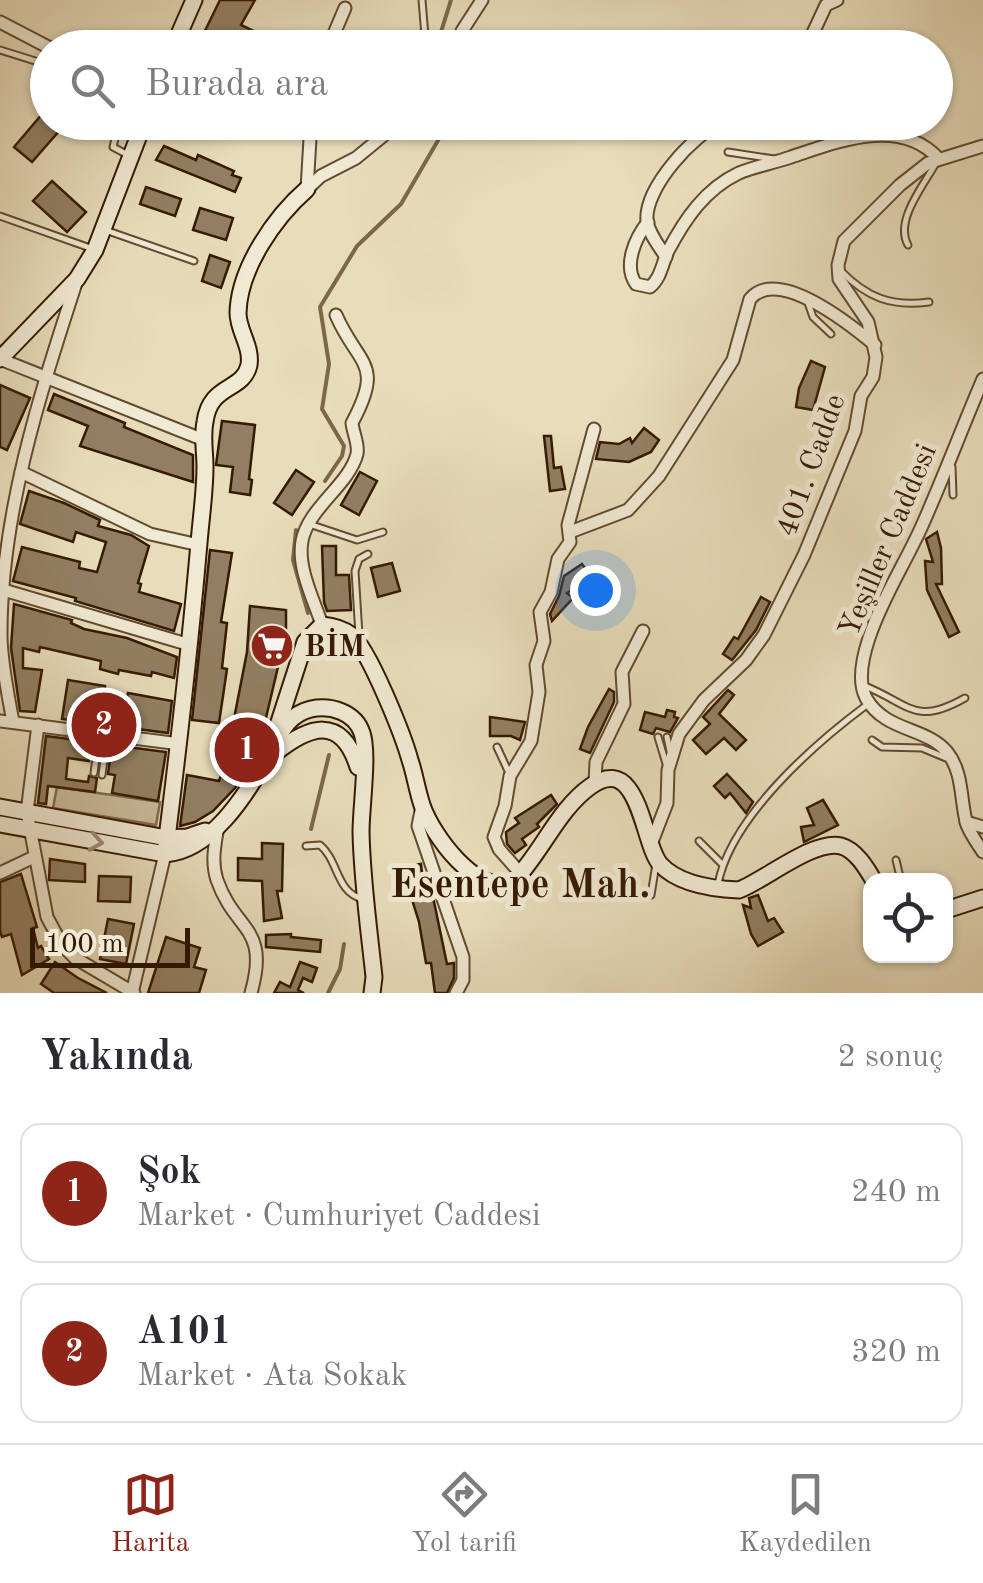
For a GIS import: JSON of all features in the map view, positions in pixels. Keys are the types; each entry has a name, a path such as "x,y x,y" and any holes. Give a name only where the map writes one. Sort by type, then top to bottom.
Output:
{"street":[{"path":"181,30 194,0"},
{"path":"464,30 482,0"},
{"path":"814,30 826,5 836,0"},
{"path":"336,30 345,8"},
{"path":"0,22 30,38"},
{"path":"138,140 96,250 77,279 0,358 204,440"},
{"path":"307,189 310,140"},
{"path":"38,725 27,812 47,916 62,945 86,966 133,993 166,846 180,744 205,469 204,420 215,395 238,382 247,370 250,355 238,311 248,275 274,224 322,176 356,158 378,140"},
{"path":"694,140 652,200 648,222 640,232 632,259 632,281 646,287 653,286 691,213 712,190 739,173 841,140"},
{"path":"911,140 938,158"},
{"path":"875,345 862,312 842,287 838,268 844,242 900,185 938,158 983,146"},
{"path":"648,222 666,257"},
{"path":"77,279 20,472 2,590 0,636 7,722 180,744"},
{"path":"570,532 628,510 659,476 734,360 755,293 776,289 808,300 847,320 875,345"},
{"path":"322,625 302,564 302,542 309,524 355,459 352,423 367,387 365,360 336,315"},
{"name":"401. Cadde","path":"654,854 678,734 758,644 796,573 855,430 860,396 875,370 875,345"},
{"name":"Yeşiller Caddesi","path":"869,703 862,685 868,640 922,526 983,379"},
{"path":"522,874 499,849 494,837 506,806 510,776 531,741 539,692 536,665 544,641 540,612 551,592 558,559 570,542 568,522 594,429"},
{"path":"20,472 150,534 199,545"},
{"path":"2,590 190,645"},
{"path":"322,625 338,628 359,643 398,726 422,806 447,847 476,878 504,886 522,874 557,824 595,783 606,780 618,782 632,792 654,854 675,876 739,890 790,862 839,845 858,858 869,873"},
{"path":"267,759 305,642 322,625"},
{"path":"595,783 596,762 624,704 622,672 643,631"},
{"path":"869,703 900,728 940,746 952,762 961,787 966,822 983,852"},
{"path":"0,824 29,831 190,848 218,826 267,759 290,719 307,710 330,708 353,719 362,733 366,899 374,988"},
{"path":"422,806 418,826 463,956 463,980 456,993"},
{"path":"0,807 166,846"},
{"path":"966,822 983,827"},
{"path":"218,826 214,857 217,882 256,943 257,970 251,993"},
{"path":"0,872 34,857"},
{"path":"953,908 983,898"}],"lane":[{"path":"422,0 424,30"},
{"path":"0,50 30,59"},
{"path":"115,140 113,147 132,157"},
{"path":"728,152 778,161"},
{"path":"908,245 904,238 910,209 938,158"},
{"path":"0,216 96,250"},
{"path":"105,230 194,261"},
{"path":"838,268 858,286 880,298 907,306 929,302"},
{"path":"808,300 813,316 832,334"},
{"path":"950,454 952,496"},
{"path":"309,524 356,540 384,532"},
{"path":"359,643 355,572 359,559 368,554"},
{"path":"862,685 924,713 941,711 965,698"},
{"path":"717,887 722,864 750,815 831,732 869,703"},
{"path":"98,774 103,734"},
{"path":"667,737 672,753"},
{"path":"658,738 668,770"},
{"path":"872,740 882,748 922,748 952,762"},
{"path":"497,747 510,776"},
{"path":"698,840 722,864"},
{"path":"306,846 320,845 326,850 345,890 350,896 366,899"},
{"path":"650,895 654,854"},
{"path":"896,860 899,873"}],"shaded area":[{"path":"57,787 160,802 156,825 53,808"}],"building":[{"path":"220,0 255,0 241,25 252,30 205,30"},
{"path":"30,128 30,140 51,140 32,162 14,147"},
{"path":"164,146 234,171 232,175 241,178 235,192 156,160"},
{"path":"52,181 86,212 67,232 33,201"},
{"path":"146,187 181,199 175,216 140,204"},
{"path":"200,208 233,218 226,240 193,230"},
{"path":"210,255 230,262 221,288 202,281"},
{"path":"811,361 825,367 813,410 796,407 799,388"},
{"path":"0,385 30,398 7,450 0,447"},
{"path":"54,394 193,455 193,482 80,446 88,426 48,410"},
{"path":"222,421 255,425 250,495 230,492 233,467 216,465"},
{"path":"644,428 659,440 651,452 629,462 596,459 600,442 619,444 630,438 632,443"},
{"path":"544,436 551,436 554,468 561,467 565,489 550,491"},
{"path":"296,470 314,482 292,515 274,503"},
{"path":"360,472 377,481 359,515 341,505"},
{"path":"29,491 64,503 100,520 98,526 131,535 149,546 139,592 181,604 174,631 13,581 22,547 80,562 79,568 97,572 106,542 76,532 73,542 20,524"},
{"path":"937,532 942,584 936,584 959,632 949,637 927,590 925,561 933,562 926,539"},
{"path":"322,546 336,546 336,575 349,575 351,610 327,611"},
{"path":"210,550 232,553 221,622 227,623 222,668 227,669 219,723 192,720"},
{"path":"392,563 400,591 378,597 371,568"},
{"path":"582,564 591,576 567,593 573,598 552,621 550,614 564,576"},
{"path":"761,597 770,602 756,630 732,660 723,654 734,637 738,639"},
{"path":"14,604 177,657 174,678 152,672 151,676 119,670 118,674 100,669 101,661 40,647 39,652 23,648 23,668 42,670 35,712 20,711 11,648"},
{"path":"250,606 286,610 286,633 260,743 235,788 213,811 180,826 187,775 219,781 225,765 247,652"},
{"path":"68,680 105,686 103,702 125,706 128,693 172,701 168,733 62,719"},
{"path":"609,689 614,692 614,702 590,753 580,749"},
{"path":"728,690 734,695 719,714 746,740 736,750 724,738 706,754 693,740 710,724 703,717"},
{"path":"667,710 675,712 674,717 678,718 670,732 656,728 653,734 640,730 645,712 665,717"},
{"path":"490,717 525,722 520,740 490,736"},
{"path":"46,736 92,742 89,761 68,758 66,779 88,782 89,776 97,778 95,792 48,786 46,804 38,803"},
{"path":"112,745 166,752 158,801 112,793 115,775 108,774"},
{"path":"727,774 753,802 746,813 730,793 725,798 714,786"},
{"path":"551,795 557,804 537,824 539,827 522,839 526,845 515,853 507,844 506,832 519,823 515,818"},
{"path":"823,800 838,825 804,842 801,827 814,825 807,808"},
{"path":"262,843 283,844 282,891 277,891 282,918 264,921 262,881 238,880 238,858 262,859"},
{"path":"50,859 85,864 85,882 49,880"},
{"path":"421,864 425,899 433,897 447,964 454,963 454,978 447,993 435,993 431,963 426,963 419,922 406,890 404,866"},
{"path":"21,874 37,927 33,928 38,948 41,946 49,959 22,975 11,934 2,937 0,931 0,882"},
{"path":"99,876 131,877 130,902 98,901"},
{"path":"758,895 768,921 774,918 783,932 758,946 743,905 751,908 749,898"},
{"path":"108,919 134,924 126,964 100,959"},
{"path":"291,934 321,940 320,952 266,947 266,935"},
{"path":"166,937 200,948 194,967 206,970 199,993 148,993"},
{"path":"55,962 107,993 54,993 41,984"},
{"path":"300,962 317,968 312,982 303,978 298,990 304,993 274,993 280,982 290,987"}],"waterway":[{"path":"442,30 451,0"},
{"path":"325,481 342,456 344,446 322,409 329,364 320,307 357,246 401,204 438,140"},
{"path":"296,530 293,560 308,613"},
{"path":"311,829 329,755"},
{"path":"328,993 340,969 344,944"}],"place":[{"name":"BİM","path":"272,646"},
{"name":"A101","path":"104,725"},
{"name":"Şok","path":"247,750"}],"district":[{"name":"Esentepe Mah.","path":"520,883"}]}
